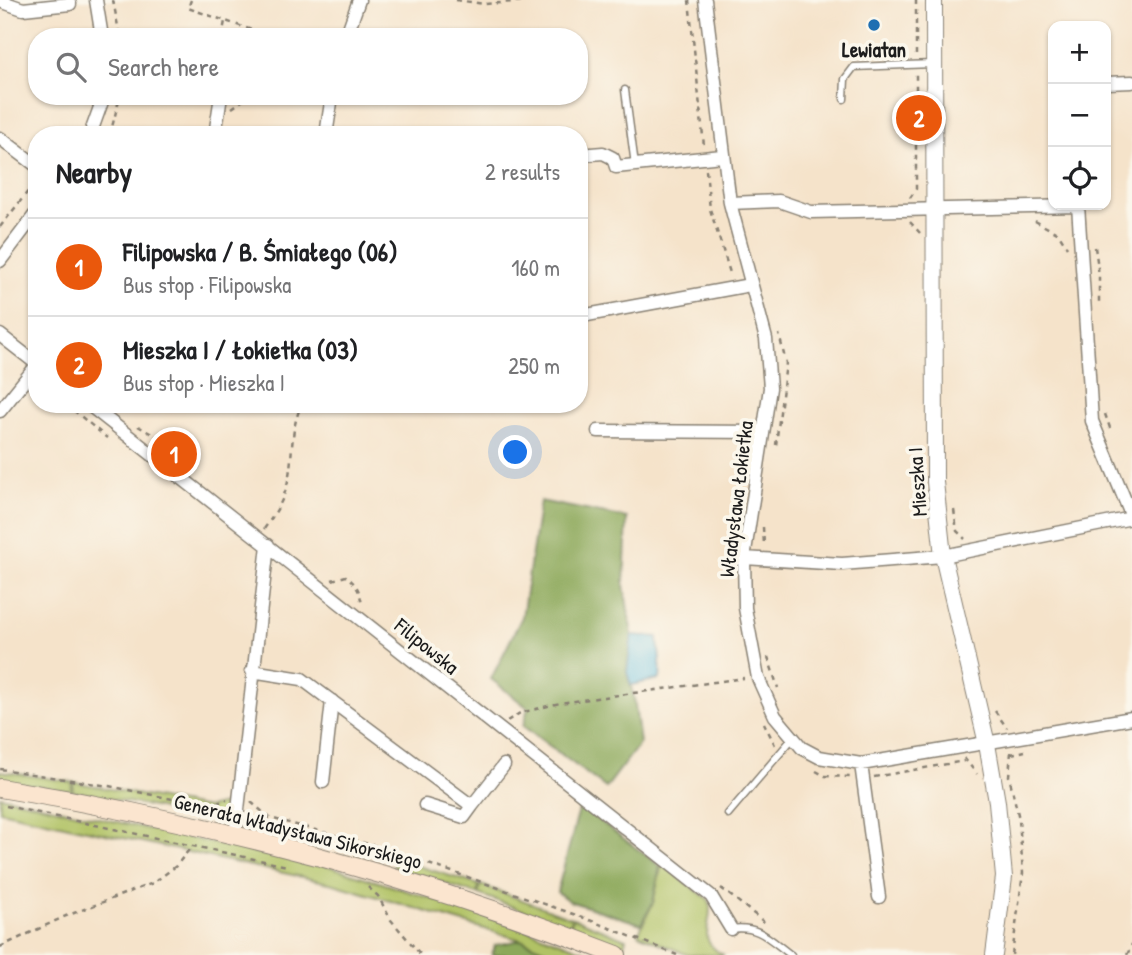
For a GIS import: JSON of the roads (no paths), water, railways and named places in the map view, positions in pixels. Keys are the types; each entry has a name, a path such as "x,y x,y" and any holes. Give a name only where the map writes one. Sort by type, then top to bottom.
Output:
{"main road":[{"name":"Generała Władysława Sikorskiego","path":"0,788 235,836 402,879 617,955"}],"street":[{"path":"96,0 101,28"},
{"path":"349,28 359,0"},
{"name":"Władysława Łokietka","path":"705,0 722,156 730,203 766,340 771,388 744,558 746,608 758,678 775,716 792,739 819,757 861,764 1132,718"},
{"name":"Mieszka I","path":"934,0 935,482 943,556 987,744 997,802 1004,877 994,955"},
{"path":"0,1 23,9 70,4"},
{"path":"1111,83 1132,82"},
{"path":"93,126 101,105"},
{"path":"216,126 220,105"},
{"path":"327,126 331,105"},
{"path":"0,138 28,159"},
{"path":"588,154 603,153 613,158 616,167 722,156"},
{"path":"730,203 779,201 811,212 1048,207"},
{"path":"744,558 842,564 943,556 1132,518 1092,421 1078,210"},
{"path":"0,261 28,224"},
{"path":"588,315 750,285"},
{"path":"0,335 28,358"},
{"path":"0,411 28,376"},
{"name":"Filipowska","path":"99,413 711,896 731,929"},
{"path":"598,431 762,432"},
{"path":"235,836 253,671 263,542"},
{"path":"253,671 302,679 472,806"},
{"path":"323,782 332,701"},
{"path":"861,764 879,897"},
{"path":"425,805 464,817 504,765"}],"lane":[{"path":"844,99 845,79 854,66 933,64"},
{"path":"625,90 635,165"},
{"path":"728,814 792,739"},
{"path":"731,929 747,926 760,932 790,955"}],"water":[{"path":"632,635 658,637 660,679 631,685 627,672"}],"place":[{"name":"Lewiatan","path":"874,25"},
{"name":"Mieszka I / Łokietka (03)","path":"919,118"},
{"name":"Filipowska / B. Śmiałego (06)","path":"174,454"}]}
